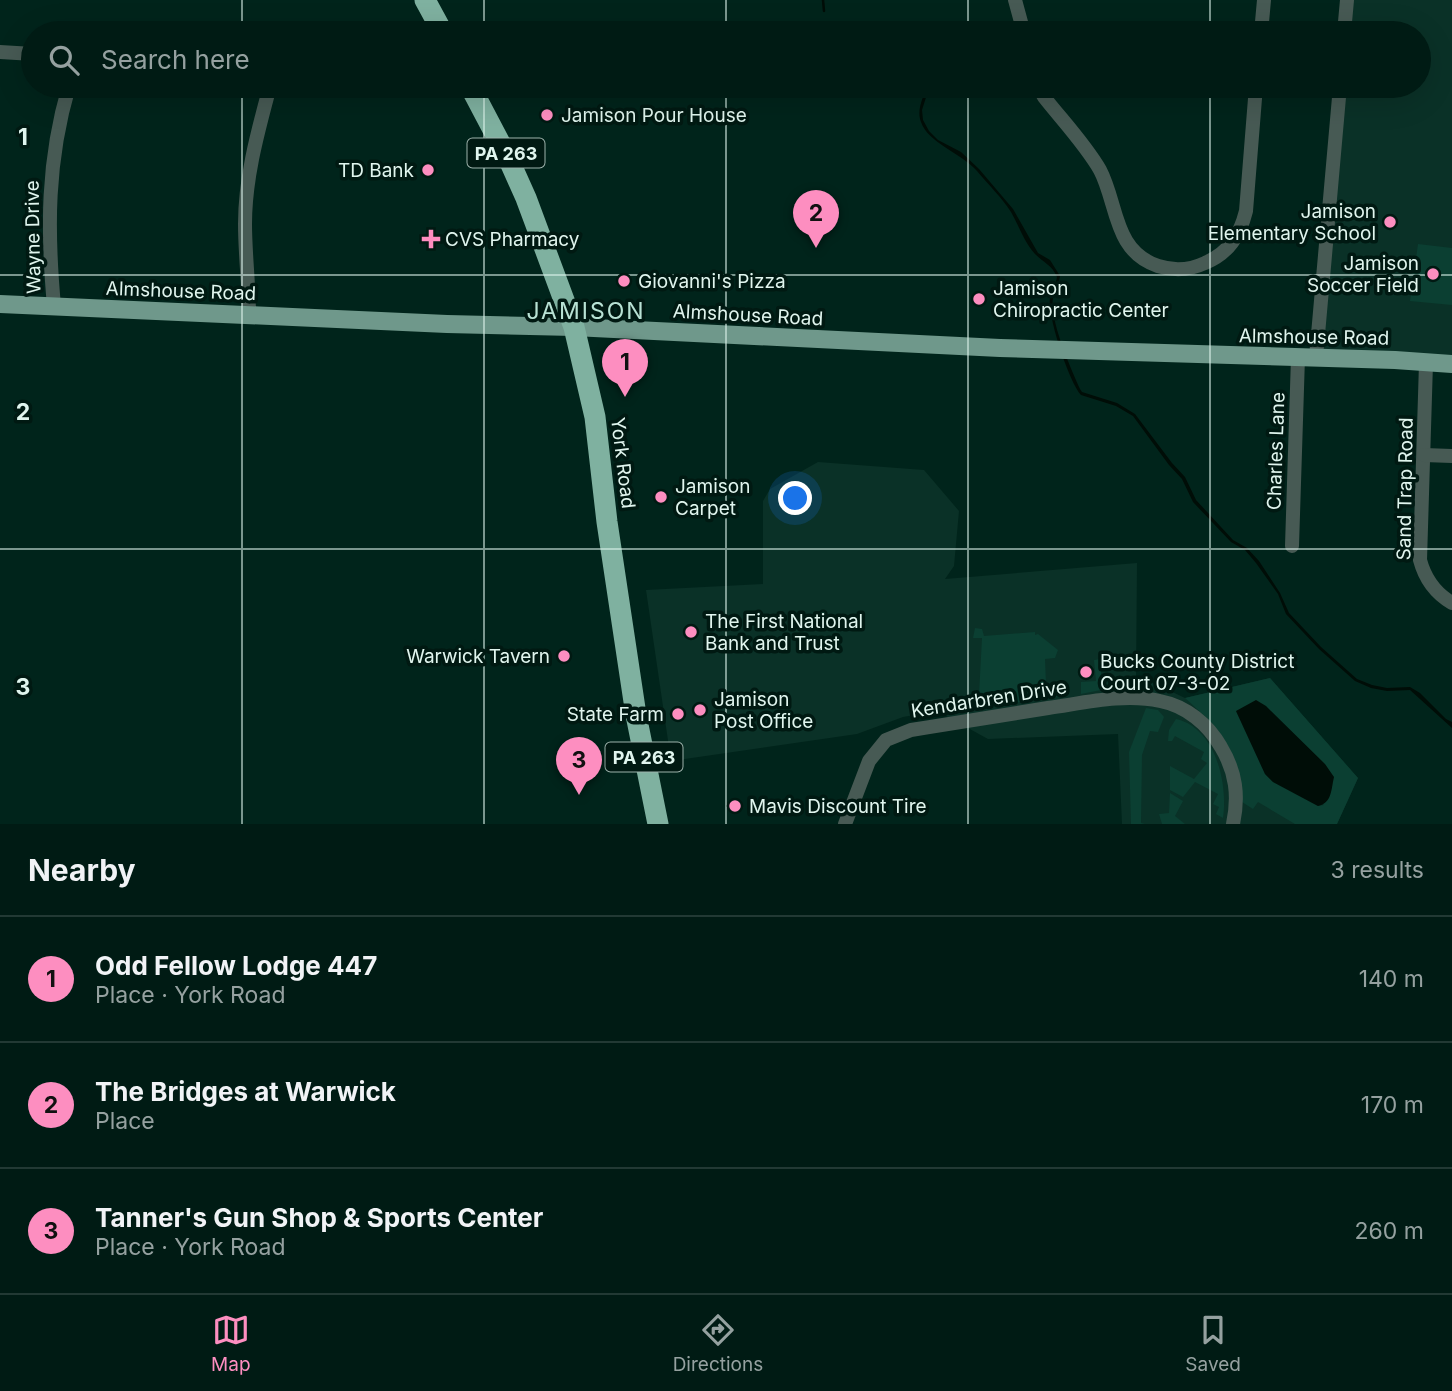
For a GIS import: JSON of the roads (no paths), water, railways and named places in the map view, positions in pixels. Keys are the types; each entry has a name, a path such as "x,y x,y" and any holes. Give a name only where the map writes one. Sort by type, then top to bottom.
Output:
{"highway":[{"path":"425,0 436,21"},
{"name":"York Road","path":"476,98 526,198 574,327 595,417 607,522 636,715 659,824"}],"main road":[{"name":"Almshouse Road","path":"0,304 574,327 1000,348 1452,364"}],"street":[{"path":"1015,0 1021,21"},
{"path":"1262,21 1264,0"},
{"path":"1346,21 1348,0"},
{"path":"0,52 21,53"},
{"name":"Wayne Drive","path":"54,306 48,244 51,173 66,98"},
{"path":"249,315 245,222 256,137 267,98"},
{"path":"1045,98 1098,167 1119,229 1129,246 1153,264 1177,269 1214,260 1233,243 1242,224 1246,211 1253,98"},
{"name":"Charles Lane","path":"1292,546 1307,357 1339,98"},
{"name":"Sand Trap Road","path":"1426,363 1420,560 1433,588 1452,603"},
{"path":"1423,455 1452,456"},
{"name":"Kendarbren Drive","path":"845,824 869,761 886,740 911,730 1089,702 1137,698 1161,701 1190,712 1218,741 1235,777 1237,798 1233,824"}],"waterway":[{"path":"823,0 824,11"}],"place":[{"name":"Jamison Pour House","path":"547,115"},
{"name":"TD Bank","path":"428,170"},
{"name":"Jamison Elementary School","path":"1390,222"},
{"name":"CVS Pharmacy","path":"431,239"},
{"name":"The Bridges at Warwick","path":"816,248"},
{"name":"Jamison Soccer Field","path":"1433,274"},
{"name":"Giovanni's Pizza","path":"624,281"},
{"name":"Jamison Chiropractic Center","path":"979,299"},
{"name":"Odd Fellow Lodge 447","path":"625,397"},
{"name":"Jamison Carpet","path":"661,497"},
{"name":"The First National Bank and Trust","path":"691,632"},
{"name":"Warwick Tavern","path":"564,656"},
{"name":"Bucks County District Court 07-3-02","path":"1086,672"},
{"name":"Jamison Post Office","path":"700,710"},
{"name":"State Farm","path":"678,714"},
{"name":"Tanner's Gun Shop & Sports Center","path":"579,795"},
{"name":"Mavis Discount Tire","path":"735,806"}],"district":[{"name":"JAMISON","path":"586,311"}]}
